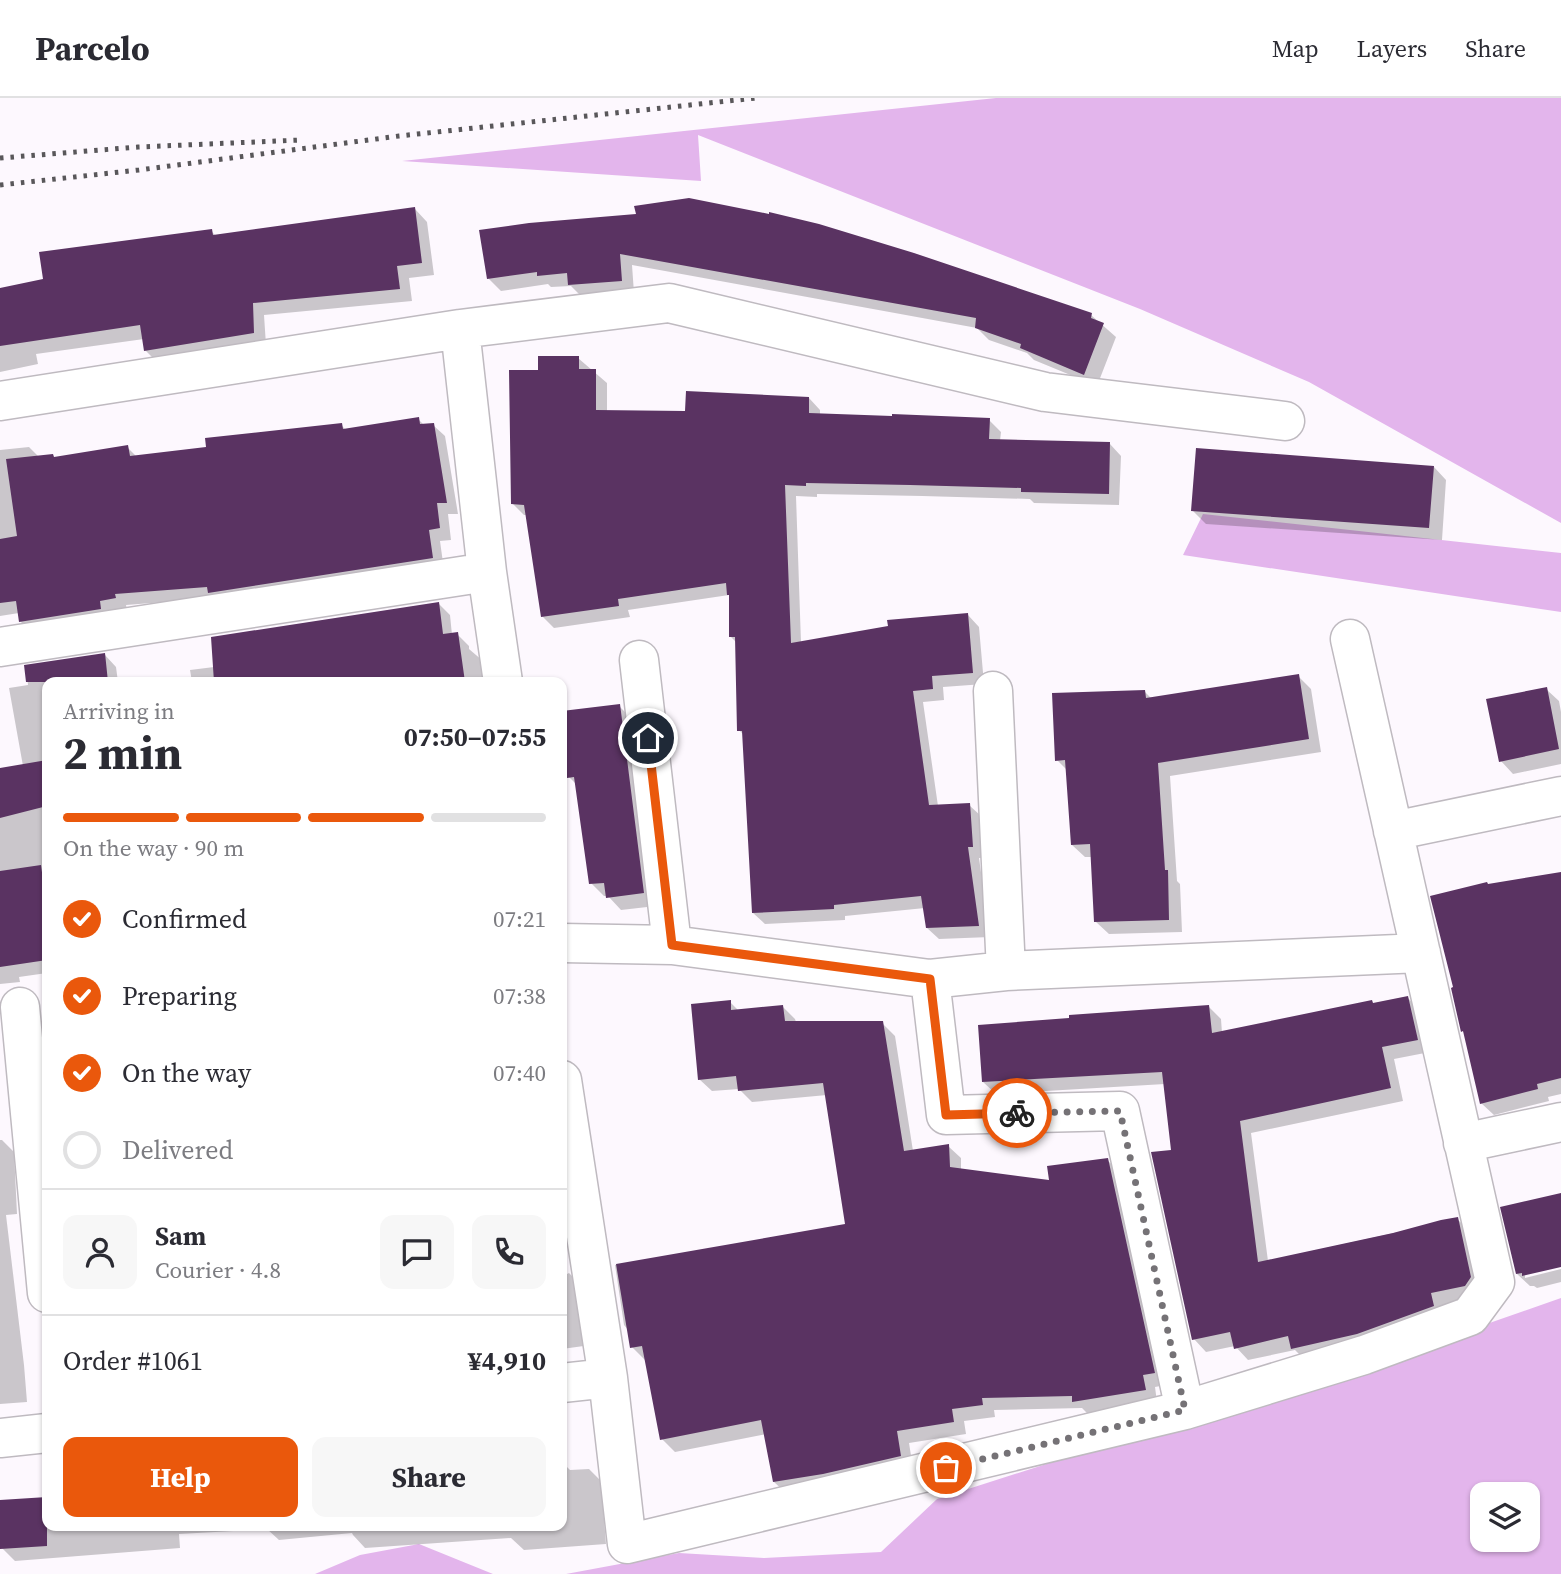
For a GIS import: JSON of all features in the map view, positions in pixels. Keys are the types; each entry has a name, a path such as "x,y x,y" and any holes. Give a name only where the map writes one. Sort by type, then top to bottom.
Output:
{"street":[{"path":"0,401 460,329 669,303 1045,392 1285,421"},
{"path":"460,329 487,572 502,677"},
{"path":"0,647 487,572"},
{"path":"567,1112 608,1378 627,1544 1185,1410 1364,1355 1470,1316 1495,1282 1350,639"},
{"path":"639,660 672,945"},
{"path":"993,691 1006,971"},
{"path":"1394,831 1561,796"},
{"path":"567,943 672,945 930,979 1006,971 1421,953"},
{"path":"930,979 946,1115 1120,1111 1185,1410"},
{"path":"22,1007 42,1236"},
{"path":"1463,1143 1561,1122"},
{"path":"567,1382 608,1378"},
{"path":"0,1438 42,1434"}],"shaded area":[{"path":"996,98 1561,98 1561,523 1309,382 1140,309 698,135 701,181 402,161"},
{"path":"1203,514 1561,553 1561,612 1183,555"},
{"path":"1561,1298 1561,1574 566,1574 679,1553 764,1558 881,1552 937,1499 1234,1404 1392,1357"},
{"path":"419,1544 493,1574 315,1574 360,1555"}],"building":[{"path":"689,198 819,224 1092,313 1091,318 1104,323 1084,375 1020,348 1021,344 975,328 976,318 620,254 622,281 568,285 567,273 537,276 537,272 487,279 479,230 636,214 634,206"},
{"path":"415,207 422,263 397,266 400,289 253,303 254,333 144,351 140,325 0,346 0,288 43,279 39,252 212,229 213,235"},
{"path":"538,356 579,356 579,369 596,369 596,410 685,411 686,391 809,397 809,413 990,418 989,439 1110,442 1109,494 1021,492 1021,488 806,483 806,486 785,485 791,643 888,626 887,620 968,613 973,673 932,676 933,689 913,691 929,805 970,803 973,847 968,847 979,926 926,928 921,896 834,905 834,909 752,913 742,731 737,731 735,637 729,637 729,595 726,583 618,599 619,606 541,617 524,505 511,504 509,370 538,370"},
{"path":"419,417 420,424 434,423 447,503 437,503 440,528 429,530 433,558 208,593 207,587 115,594 116,598 100,601 101,609 19,622 16,601 0,603 0,539 17,536 6,459 53,454 54,457 128,445 130,456 206,447 205,438 342,423 343,429"},
{"path":"1196,448 1434,466 1429,528 1191,511"},
{"path":"439,602 443,634 458,632 464,677 214,677 211,637"},
{"path":"105,653 107,677 42,677 42,682 26,682 24,665"},
{"path":"1299,674 1309,739 1158,763 1165,870 1168,870 1169,920 1094,922 1090,844 1071,845 1065,760 1055,761 1052,693 1145,690 1146,698"},
{"path":"1547,687 1559,749 1499,762 1486,699"},
{"path":"620,704 644,893 606,898 604,883 589,884 574,777 567,778 567,710"},
{"path":"42,761 42,807 0,818 0,768"},
{"path":"41,865 42,961 0,967 0,871"},
{"path":"1561,872 1561,1078 1537,1084 1538,1089 1480,1104 1430,896 1487,882 1488,884"},
{"path":"1408,996 1418,1040 1382,1047 1391,1088 1240,1121 1258,1262 1458,1217 1471,1277 1465,1286 1431,1293 1434,1306 1357,1334 1291,1349 1288,1336 1234,1349 1230,1332 1192,1340 1151,1152 1171,1150 1162,1072 982,1082 978,1025 1069,1018 1069,1015 1209,1005 1212,1033 1372,1000 1373,1003"},
{"path":"731,1000 731,1010 783,1005 785,1021 883,1021 904,1151 949,1144 950,1167 1049,1180 1047,1166 1108,1158 1155,1373 1143,1375 1146,1390 1072,1402 1072,1396 982,1398 983,1405 952,1409 954,1422 897,1431 901,1456 823,1474 773,1482 761,1420 660,1440 642,1346 630,1348 616,1264 845,1224 823,1083 738,1091 736,1076 698,1080 691,1004"},
{"path":"1561,1193 1561,1267 1522,1276 1522,1273 1516,1274 1500,1207"},
{"path":"42,1497 42,1531 47,1531 47,1546 0,1549 0,1500"}],"railway":[{"path":"0,185 399,136 756,98"},
{"path":"0,158 138,147 301,140"}],"way so far":[{"path":"946,1468 1185,1410 1120,1111 1017,1113"}],"route":[{"path":"648,738 672,945 930,979 946,1115 1017,1113"}]}
